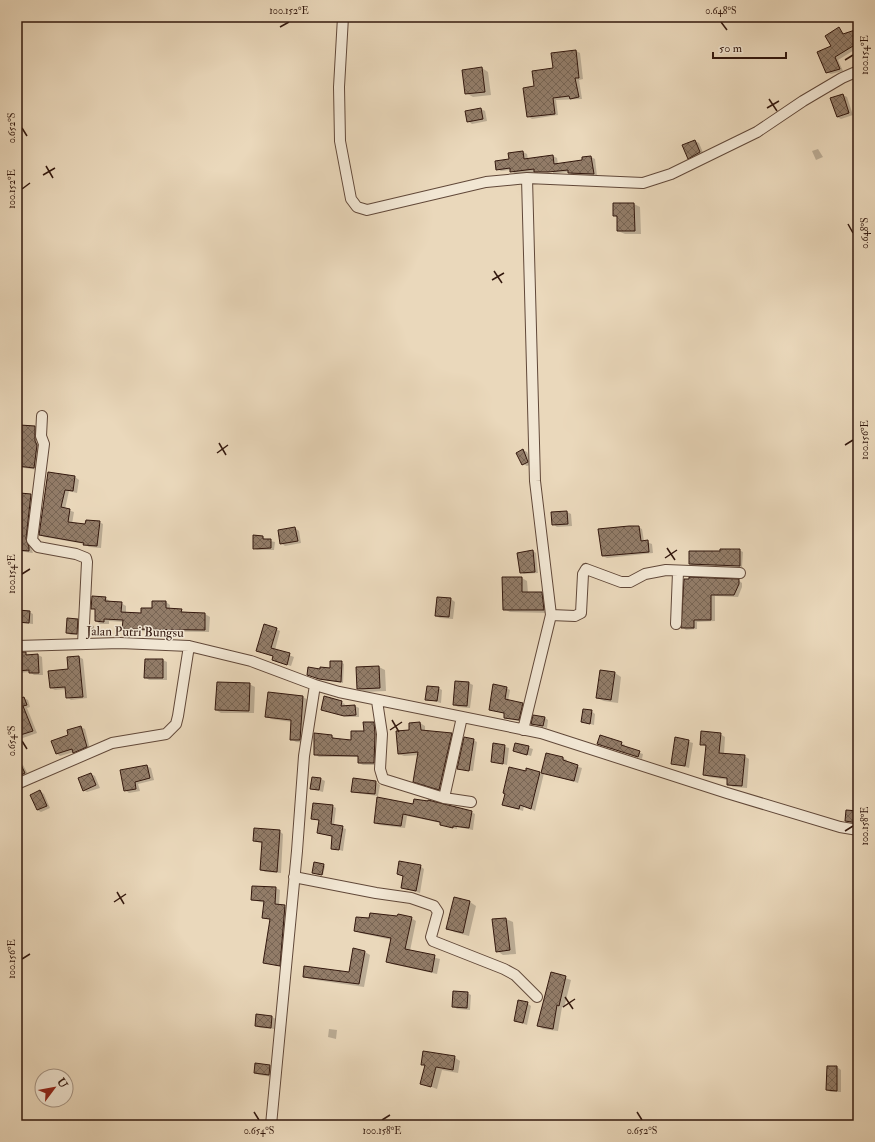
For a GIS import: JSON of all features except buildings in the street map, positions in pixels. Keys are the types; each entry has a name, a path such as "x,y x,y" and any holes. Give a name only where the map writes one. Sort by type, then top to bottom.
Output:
{"street":[{"path":"342,17 339,87 340,141 349,193 354,204 361,209 367,210 486,182 527,178 643,183 671,174 757,132 803,101 842,78 858,71"},
{"path":"523,730 551,615 535,481 527,178"},
{"path":"42,416 41,436 44,444 32,540 38,547 76,554 86,558 83,644"},
{"path":"551,615 575,616 581,613 583,574 586,569 621,582 630,582 645,574 666,570 678,572 740,573"},
{"path":"676,624 678,572"},
{"name":"Jalan Putri Bungsu","path":"17,646 83,644 189,646 251,661 315,685 377,701 541,733 727,793 840,827 858,830"},
{"path":"17,784 112,743 166,734 172,730 178,716 189,646"},
{"path":"271,1125 304,756 315,685"},
{"path":"377,701 382,734 380,769 383,779 444,798 470,802"},
{"path":"444,798 462,717"},
{"path":"294,877 376,893 411,898 434,906 438,912 431,937 433,941 504,969 515,976 536,997"}]}
